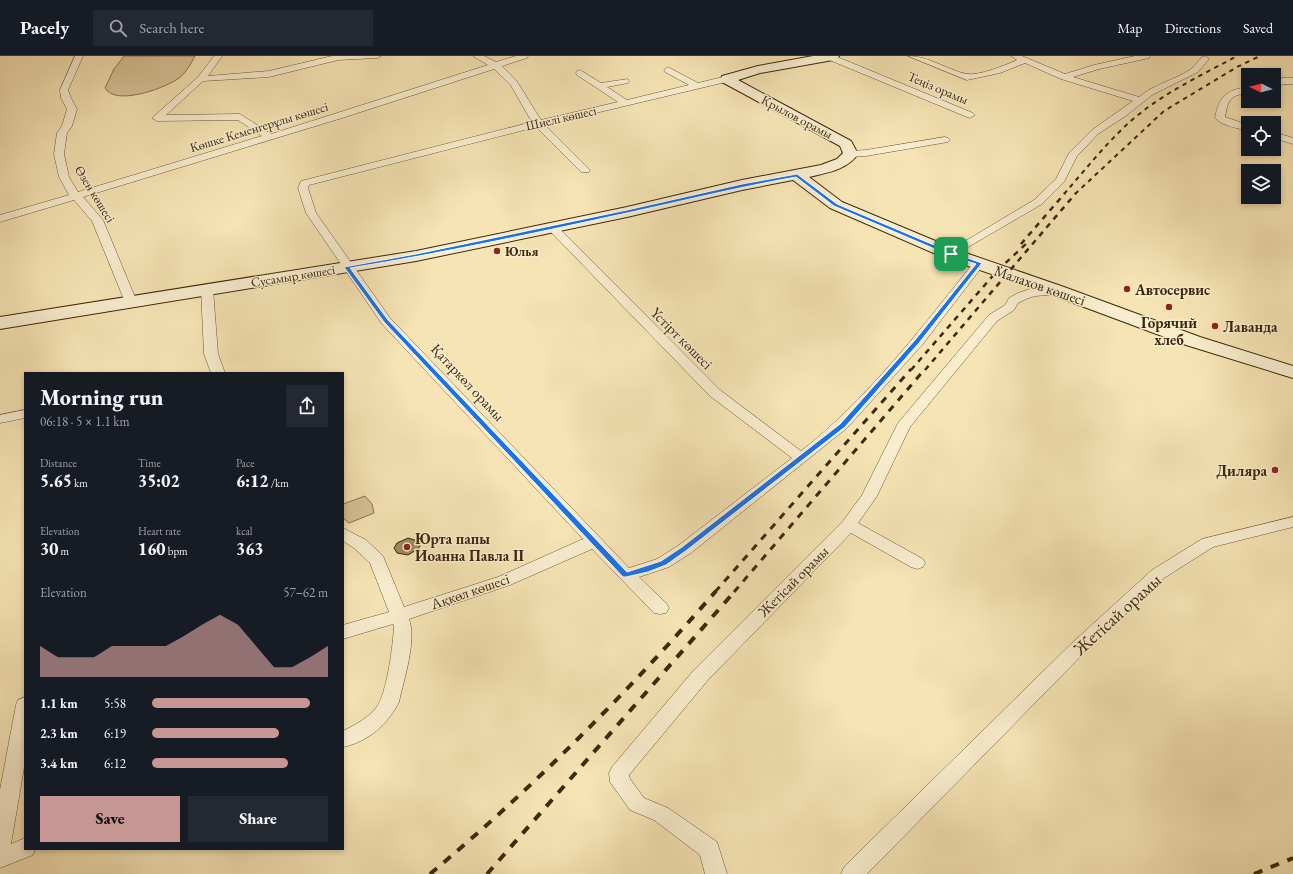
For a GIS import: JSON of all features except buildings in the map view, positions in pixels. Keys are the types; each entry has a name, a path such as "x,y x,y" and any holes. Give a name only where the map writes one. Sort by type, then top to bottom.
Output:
{"main road":[{"name":"Шиелі көшесі","path":"727,79 752,72 832,56"},
{"name":"Крылов орамы","path":"727,79 837,138 846,144 847,158"},
{"name":"Сусамыр көшесі","path":"0,324 416,256 553,228 742,185 824,169 847,158"},
{"name":"Малахов көшесі","path":"797,175 836,205 951,254 1058,291 1193,341 1293,372"}],"street":[{"name":"Өзен көшесі","path":"79,56 64,90 66,98 72,109 67,126 62,132 59,154 64,177 75,195 97,220 131,302"},
{"path":"218,56 201,79 157,118 240,117 270,137"},
{"path":"201,79 242,78 269,74 338,56 377,56"},
{"path":"477,56 494,64 517,88 529,112 585,170"},
{"name":"Көшке Кеменгерұлы көшесі","path":"0,219 339,116 494,64 524,56"},
{"name":"Теңіз орамы","path":"832,56 970,115"},
{"path":"912,56 967,77 997,71 1025,60"},
{"path":"1015,56 1064,77 1140,100"},
{"path":"1195,56 1206,57"},
{"path":"1064,77 1139,57"},
{"path":"951,254 1038,202 1060,180 1073,155 1086,140 1149,93 1195,70 1206,57"},
{"path":"668,70 696,86"},
{"path":"580,73 625,103"},
{"name":"Шиелі көшесі","path":"305,198 303,188 305,183 539,123 727,79"},
{"path":"600,86 625,81"},
{"path":"1281,82 1293,81"},
{"path":"1241,91 1231,93 1225,98 1220,118 1224,121 1241,126"},
{"path":"1281,137 1293,140"},
{"path":"847,158 866,153 945,140"},
{"name":"Қатаркөл орамы","path":"305,198 311,213 347,267 386,321 626,575 660,608"},
{"name":"Үстірт көшесі","path":"553,228 715,393 801,458"},
{"path":"626,575 646,570 663,563 679,552 842,425 917,342 979,263"},
{"path":"207,289 211,354 218,372"},
{"name":"Жетісай орамы","path":"716,874 708,849 661,814 636,804 620,782 618,773 701,675 849,525 869,496 903,426 993,318 1010,307 1013,301 1022,296 1033,292 1058,291"},
{"path":"0,419 24,414"},
{"name":"Жетісай орамы","path":"852,874 1078,648 1158,574 1208,543 1293,522"},
{"path":"849,525 917,563"},
{"path":"344,535 360,544 377,560 400,615 403,626 402,645 390,702 374,723 344,739"},
{"name":"Ақкөл көшесі","path":"344,632 504,581 594,541"},
{"path":"0,848 24,711"},
{"path":"0,858 24,848"}],"shaded area":[{"path":"124,56 195,56 187,70 169,84 139,94 118,96 110,93 105,88 114,69"},
{"path":"365,496 372,504 374,513 349,523 344,519 344,504"}],"railway":[{"path":"1064,194 1114,137 1144,110 1183,85 1237,56"},
{"path":"1076,193 1164,111 1237,67 1260,56"},
{"path":"1021,244 1065,193"},
{"path":"925,370 1076,193"},
{"path":"911,370 997,271 1028,242"},
{"path":"715,592 911,369"},
{"path":"734,592 925,369"},
{"path":"430,874 506,808 579,738 649,666 716,591"},
{"path":"487,874 735,591"},
{"path":"1254,874 1293,858"}],"place":[{"name":"Юлья","path":"497,251"},
{"name":"Автосервис","path":"1127,289"},
{"name":"Горячий хлеб","path":"1169,307"},
{"name":"Лаванда","path":"1215,326"},
{"name":"Диляра","path":"1275,470"},
{"name":"Юрта папы Иоанна Павла II","path":"407,547"}],"route":[{"path":"797,175 836,205 951,254 979,263 917,342 842,425 685,549 663,563 646,570 626,575 386,321 347,267 416,256 553,228 742,185 797,175"}]}
